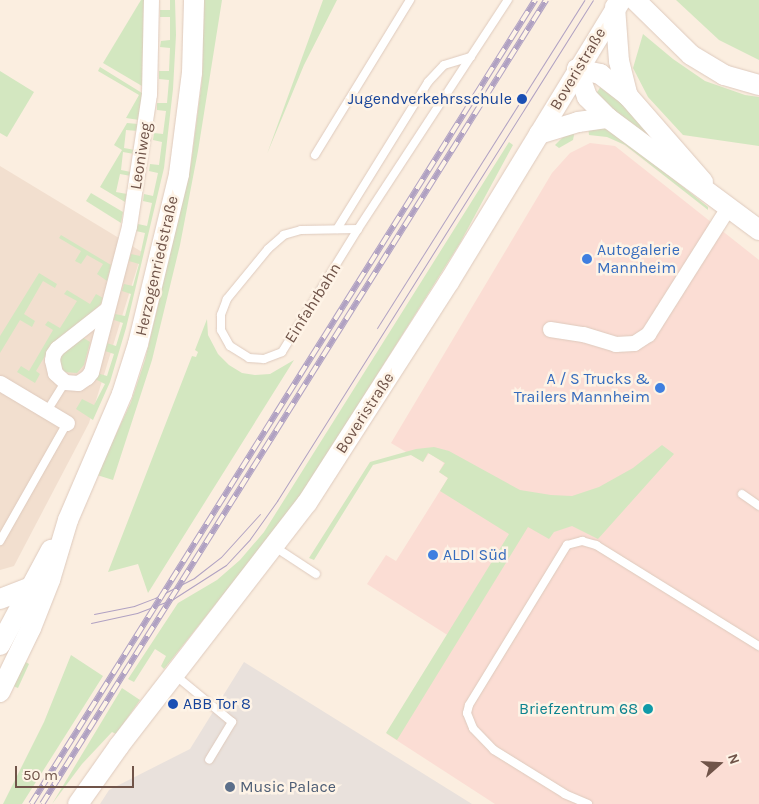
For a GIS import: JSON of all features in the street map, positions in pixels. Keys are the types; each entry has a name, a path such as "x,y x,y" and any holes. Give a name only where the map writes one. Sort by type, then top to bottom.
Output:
{"main road":[{"name":"Herzogenriedstraße","path":"4,646 50,580 68,520 122,394 138,344 179,174 192,73 194,0"},
{"path":"635,0 651,18 691,55 724,75 759,85"},
{"path":"618,4 619,61 628,96"},
{"name":"Boveristraße","path":"78,804 92,781 307,503 439,298 618,4"},
{"path":"577,70 600,74 628,96 721,201"},
{"path":"577,70 587,97 608,118 679,173 721,201 759,230"},
{"path":"539,134 578,122 608,118"},
{"name":"Herzogenriedstraße","path":"0,692 4,646 29,588 68,520"},
{"path":"0,599 29,588"}],"street":[{"name":"Leoniweg","path":"64,382 78,382 88,377 91,372 129,226 149,94 153,24 151,0"},
{"path":"550,329 583,334 615,344 634,343 648,334 721,201"},
{"path":"64,382 54,373 52,360 54,354 58,348 107,309"},
{"path":"0,383 67,424"}],"lane":[{"path":"315,155 410,0"},
{"name":"Einfahrbahn","path":"358,230 300,230 284,235 268,249 227,299 221,315 222,330 230,346 249,358 264,359 282,352 358,230 508,0"},
{"path":"337,230 428,82 444,65 471,56"},
{"path":"47,412 64,382"},
{"path":"0,542 67,424"},
{"path":"742,494 759,506"},
{"path":"588,804 566,794 494,750 472,728 467,713 469,705 567,545 582,541 596,545 759,646"},
{"path":"275,546 316,574"},
{"path":"174,674 232,722 209,760"}],"shaded area":[{"path":"590,143 615,146 759,260 759,804 495,804 387,734 449,636 367,584 386,555 396,561 448,478 439,472 444,463 429,453 423,462 391,443 552,173 570,153"},
{"path":"0,166 142,252 89,423 14,566 0,570"},
{"path":"244,662 472,804 100,804 109,790 190,749"}],"green space":[{"path":"141,0 144,0 142,86 103,63"},
{"path":"170,0 175,0 176,35 173,89 164,168 126,328 110,382 93,420 76,409 82,399 94,405 105,384 95,379 97,373 107,376 114,354 105,351 107,343 116,346 123,323 114,320 115,314 125,316 131,294 122,291 124,284 133,286 139,264 129,261 131,254 140,256 145,233 136,231 138,224 147,226 152,203 143,201 144,194 153,196 158,173 149,171 150,164 159,165 162,142 153,140 154,133 163,134 166,111 157,110 157,103 167,103 169,80 159,79 159,71 169,71 170,48 160,47 161,41 170,40 170,17 160,17 160,10 170,10"},
{"path":"204,0 222,0 198,151 180,245 152,360 113,480 97,475 131,402 145,360 191,164 202,80"},
{"path":"323,0 337,0 304,65 267,154"},
{"path":"676,0 759,0 759,60 719,40"},
{"path":"643,34 673,59 705,81 745,95 759,97 759,146 683,135 648,97 633,68"},
{"path":"100,67 142,93 139,120 126,118 139,95 98,71"},
{"path":"0,71 34,92 7,137 0,133"},
{"path":"603,83 663,148 594,97"},
{"path":"127,123 138,124 138,131 126,130 124,148 135,150 134,154 123,152 121,170 131,172 131,176 120,174 116,192 127,194 125,202 100,187 122,150 114,145"},
{"path":"588,126 603,128 618,134 708,207 708,210 625,145 607,137 589,135"},
{"path":"575,130 573,140 559,148 555,145 565,135"},
{"path":"509,142 513,145 460,243 299,499 164,669 161,666 166,656 155,649 134,682 128,679 178,603 217,580 240,560 264,532"},
{"path":"91,193 123,212 121,223 86,201"},
{"path":"61,235 111,265 107,281 97,274 103,264 87,255 81,264 75,261 81,251 59,238"},
{"path":"39,273 57,284 55,288 43,281 24,314 35,321 32,327 20,320 0,353 0,336"},
{"path":"67,290 90,304 96,294 103,298 101,304 48,351 36,371 40,374 35,383 17,372 21,366 29,371 53,330 45,325 48,321 60,328 77,301 64,294"},
{"path":"207,319 208,335 218,354 229,365 242,373 255,375 270,374 294,360 148,593 138,564 108,572 192,356 196,357 198,352 195,350"},
{"path":"82,337 90,342 84,365 77,373 64,372 60,367 59,354"},
{"path":"662,445 674,454 598,539 572,526 554,532 549,539 528,527 397,740 386,733 509,534 440,491 448,478 439,472 445,463 428,453 423,462 411,455 373,465 314,560 309,558 370,462 416,449 434,447 449,451 520,490 572,496 599,487 633,468"},
{"path":"71,655 103,676 22,804 3,804 44,722"},
{"path":"24,661 29,664 18,688 13,686"},
{"path":"122,688 140,700 116,734 112,732 82,764 52,804"}],"tram line":[{"path":"377,328 584,0"},
{"path":"91,623 137,613 173,599 226,565 250,539 277,501 593,0"},
{"path":"94,614 134,606 155,598 194,578 221,557 260,514"}],"railway":[{"path":"31,804 535,0"},
{"path":"42,804 546,0"}],"place":[{"name":"Jugendverkehrsschule","path":"522,99"},
{"name":"Autogalerie Mannheim","path":"587,259"},
{"name":"A / S Trucks & Trailers Mannheim","path":"660,388"},
{"name":"ALDI Süd","path":"433,555"},
{"name":"ABB Tor 8","path":"173,704"},
{"name":"Briefzentrum 68","path":"648,709"},
{"name":"Music Palace","path":"230,787"}]}
